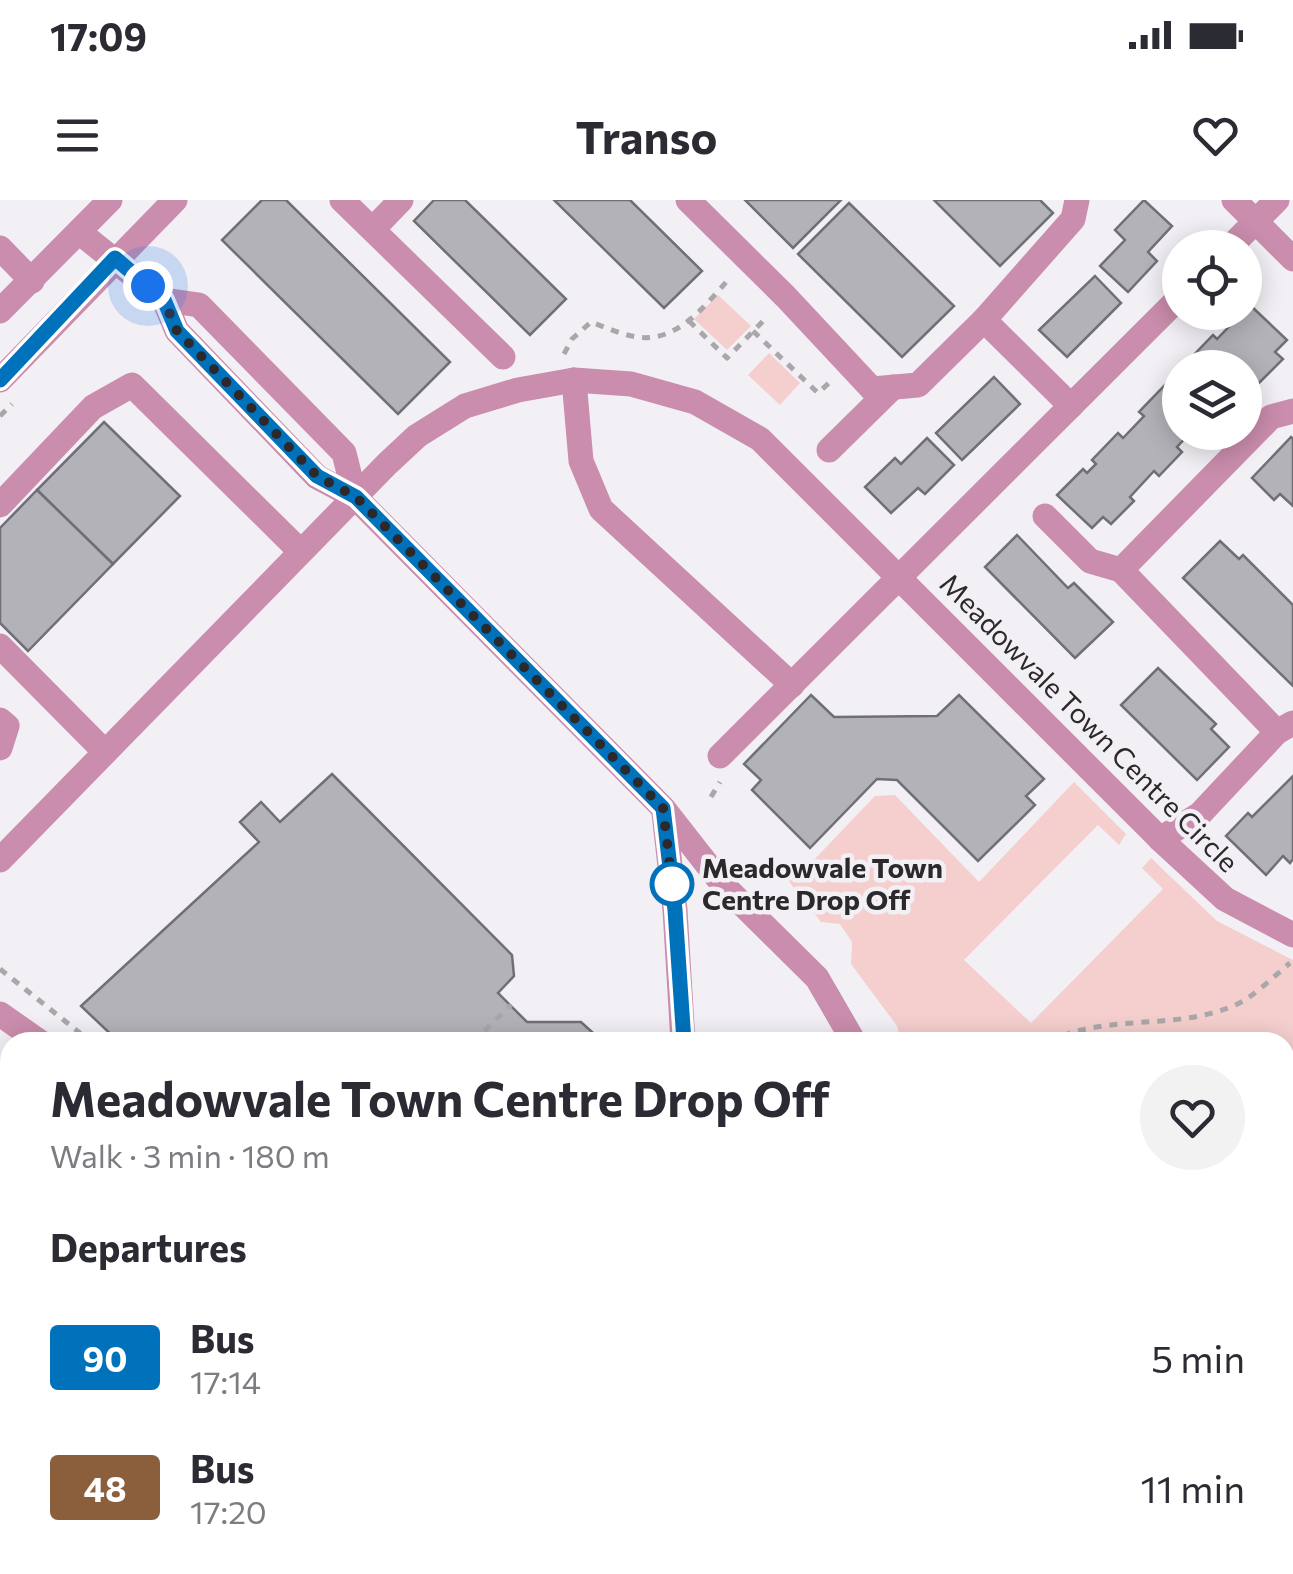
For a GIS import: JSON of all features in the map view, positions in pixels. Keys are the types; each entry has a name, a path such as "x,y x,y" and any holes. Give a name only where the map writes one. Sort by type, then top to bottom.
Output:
{"street":[{"path":"0,312 110,200"},
{"path":"0,380 175,200"},
{"path":"342,200 503,357"},
{"path":"374,228 400,200"},
{"path":"688,200 872,389 918,385 984,320 1073,219 1077,200"},
{"path":"1234,200 1293,259"},
{"path":"1246,230 1277,200"},
{"path":"80,232 164,300 177,331 317,476 356,497 663,808 724,886 817,978 848,1032"},
{"path":"0,248 32,280"},
{"path":"164,300 200,304 344,452 356,497"},
{"name":"Meadowvale Town Centre Circle","path":"899,578 1162,315"},
{"path":"984,320 1071,406"},
{"path":"568,368 580,460 601,510 792,684"},
{"name":"Meadowvale Town Centre Circle","path":"0,860 417,436 465,406 518,390 568,368 695,402 760,439 1225,900 1293,935"},
{"path":"0,505 93,407 132,385 300,551"},
{"path":"829,450 894,387"},
{"path":"1121,570 1271,417 1293,411"},
{"path":"1044,516 1090,561 1121,570 1285,728 1200,814 1160,839"},
{"path":"720,756 899,578"},
{"path":"0,646 105,752"},
{"path":"0,720 6,726 0,748"},
{"path":"663,808 683,1032"},
{"path":"0,1014 26,1032"}],"path":[{"path":"568,368 572,339 591,322 640,338 675,330 689,322 746,260"},
{"path":"689,322 727,358 786,297"},
{"path":"753,332 818,393 848,364"},
{"path":"1072,1032 1093,1026 1175,1022 1236,1006 1293,960"},
{"path":"0,969 78,1032"},
{"path":"483,1032 510,1005"}],"shaded area":[{"path":"718,295 751,326 727,350 694,319"},
{"path":"769,353 800,383 780,405 748,375"},
{"path":"1074,782 1126,834 1119,845 1098,825 964,960 1031,1023 1163,889 1142,868 1151,858 1217,921 1293,960 1293,1032 898,1032 851,964 852,942 840,924 821,922 783,874 810,864 875,796 895,795 979,882"}],"building":[{"path":"262,200 286,200 450,362 398,414 222,240"},
{"path":"434,200 465,200 566,299 530,335 414,221"},
{"path":"554,200 630,200 702,271 664,308"},
{"path":"745,200 841,200 793,248"},
{"path":"934,200 1040,200 1053,213 1000,266"},
{"path":"1144,200 1172,226 1162,230 1162,237 1148,252 1157,261 1128,292 1100,266 1125,240 1115,230"},
{"path":"849,203 954,306 902,357 798,254"},
{"path":"1095,276 1121,303 1067,357 1039,330"},
{"path":"1262,316 1287,340 1275,352 1283,359 1262,380 1262,350 1199,350 1213,335 1217,339 1226,330 1262,330"},
{"path":"994,377 1020,404 962,460 936,433"},
{"path":"1162,388 1162,450 1182,452 1159,476 1154,471 1130,497 1134,501 1111,524 1103,517 1092,528 1057,495 1083,469 1087,473 1096,464 1092,460 1118,433 1123,438 1144,416 1139,412"},
{"path":"104,422 180,496 113,564 37,490"},
{"path":"1291,437 1293,506 1280,494 1274,500 1252,478"},
{"path":"927,438 954,465 925,494 918,488 891,513 865,487 895,458 901,464"},
{"path":"37,490 113,564 28,651 0,623 0,528"},
{"path":"1017,535 1068,588 1074,583 1113,622 1075,658 985,567"},
{"path":"1220,541 1239,559 1243,555 1293,605 1293,686 1183,578"},
{"path":"1158,668 1216,724 1211,729 1229,747 1197,780 1121,705"},
{"path":"811,695 834,717 937,716 959,695 1044,779 1026,796 1035,805 978,861 897,780 877,779 810,848 752,790 761,780 744,764"},
{"path":"332,774 512,955 514,976 498,993 527,1022 581,1022 592,1032 108,1032 81,1006 259,842 240,822 261,802 280,822"},
{"path":"1293,776 1293,859 1290,863 1283,856 1266,875 1226,836 1248,813 1252,817"}],"bus line":[{"name":"90","path":"0,380 115,258 164,300 177,331 317,476 356,497 663,808 675,910 683,1032"}],"place":[{"name":"Meadowvale Town Centre Drop Off","path":"672,884"}],"route":[{"path":"148,286 164,300 177,331 317,476 356,497 663,808 672,884"}]}
